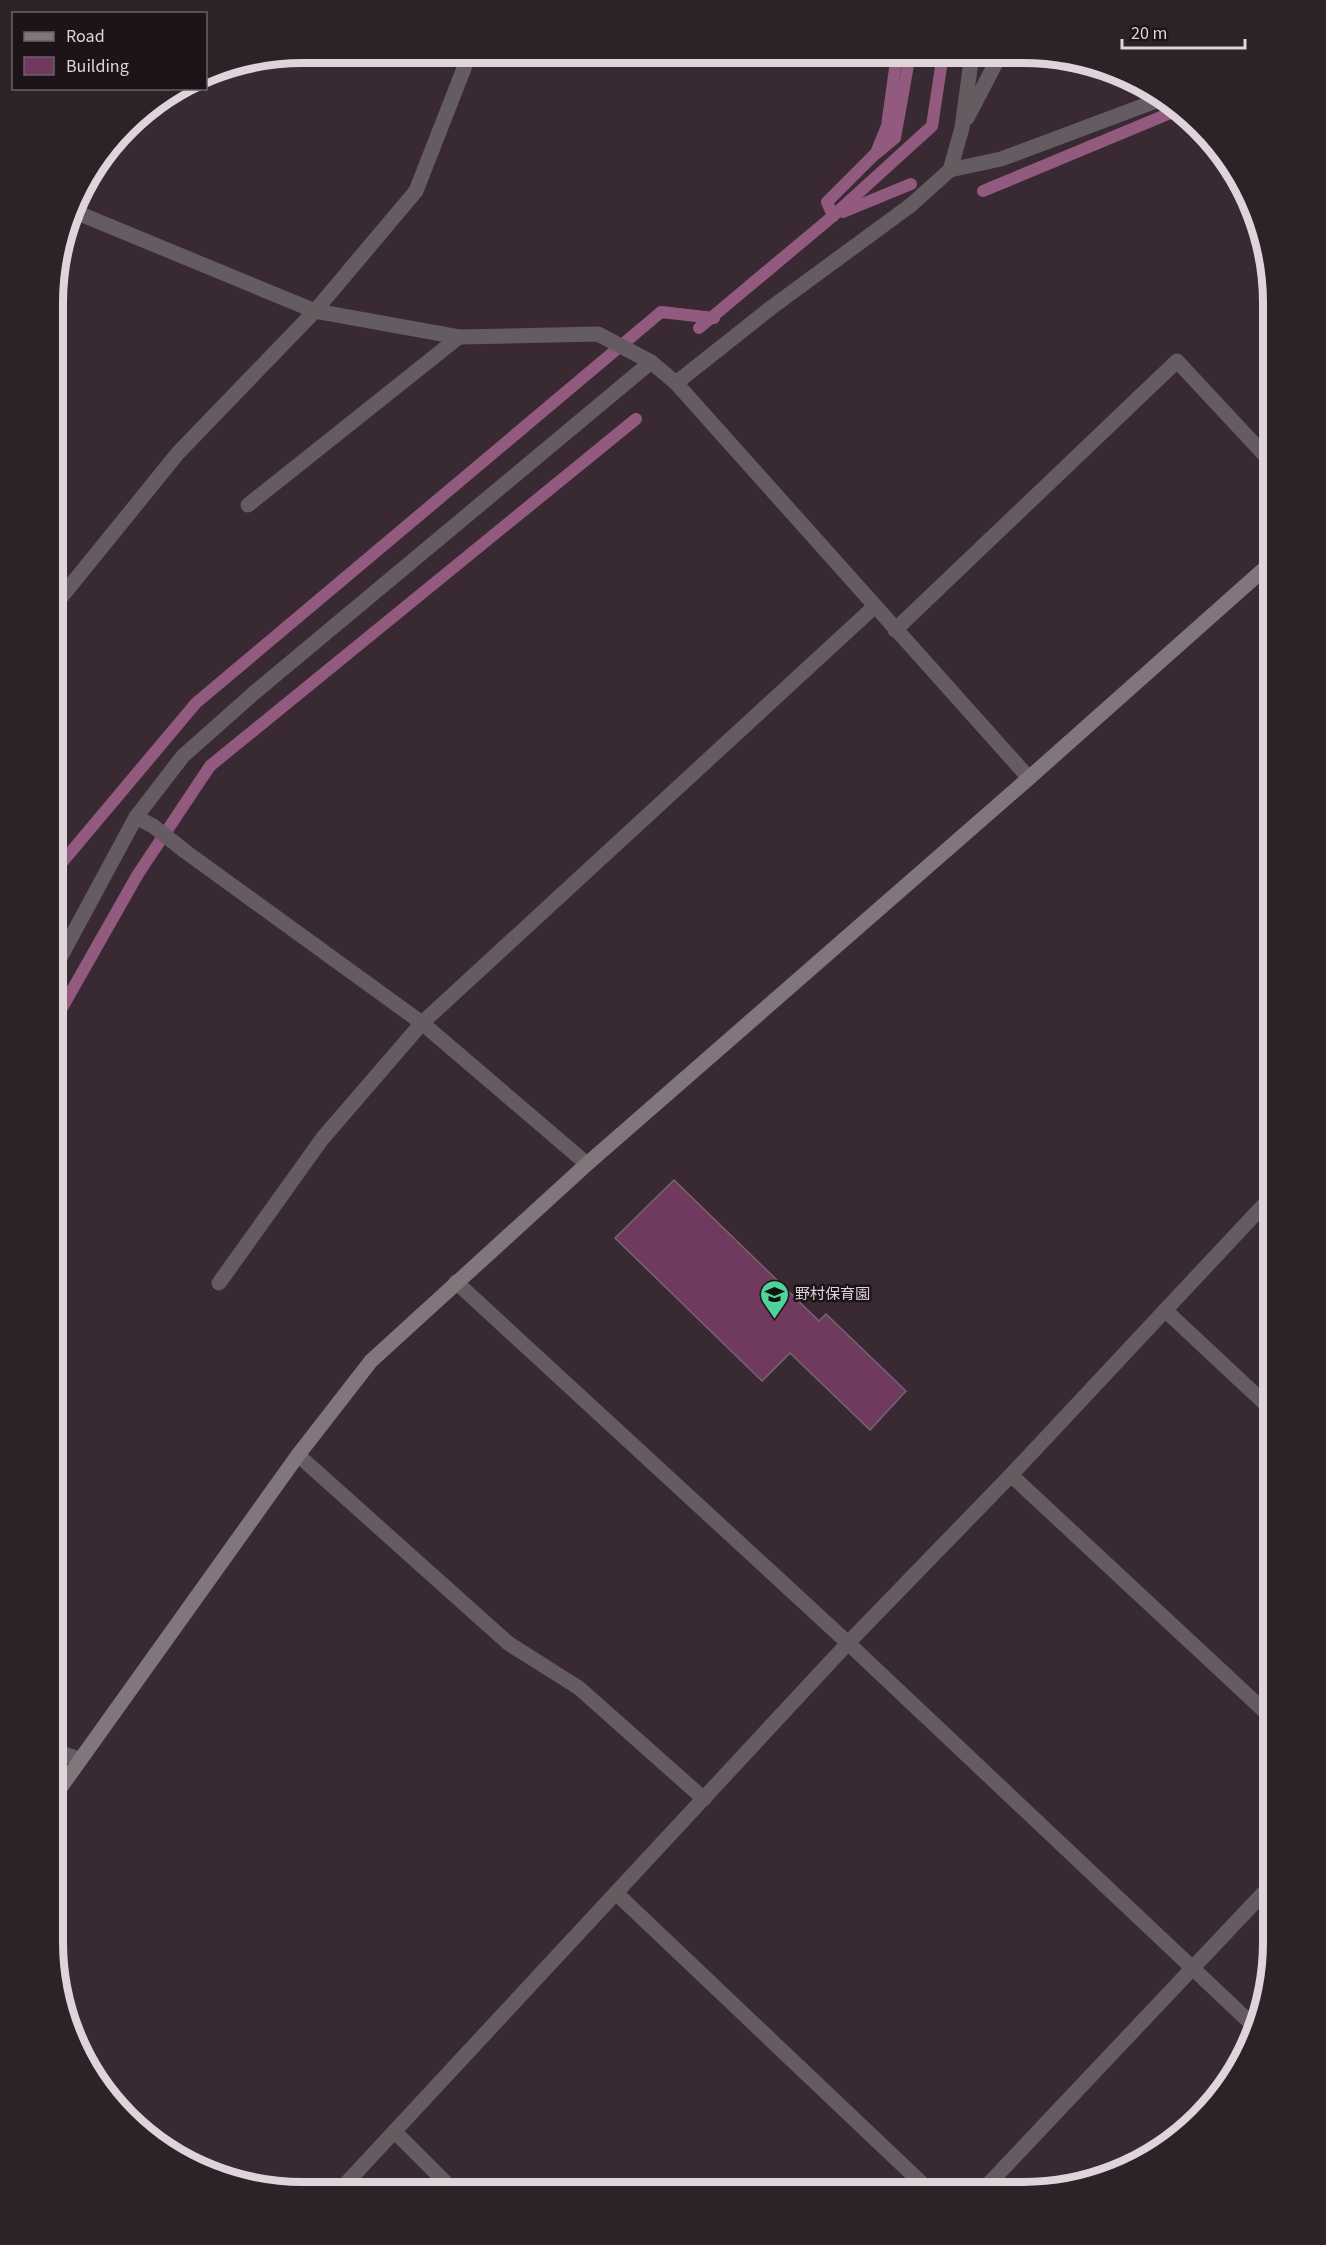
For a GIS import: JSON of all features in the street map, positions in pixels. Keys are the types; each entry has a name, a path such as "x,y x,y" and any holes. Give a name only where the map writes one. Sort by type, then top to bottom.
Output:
{"street":[{"path":"63,595 178,453 315,311 416,191 466,63"},
{"path":"950,170 962,128 971,63"},
{"path":"962,128 996,63"},
{"path":"676,383 772,307 911,205 950,170 1001,159 1154,102"},
{"path":"80,215 315,311 459,337 598,334 651,362 676,383 1029,778"},
{"path":"248,505 459,337"},
{"path":"895,630 1177,361 1263,452"},
{"path":"63,952 136,817 183,756 254,693 651,362"},
{"path":"63,1783 298,1455 371,1361 587,1164 1029,778 1263,570"},
{"path":"219,1283 322,1139 422,1023 874,607"},
{"path":"136,817 153,826 422,1023 587,1164"},
{"path":"348,2182 848,1643 1011,1475 1263,1206"},
{"path":"456,1282 848,1643 1249,2021"},
{"path":"1165,1310 1263,1402"},
{"path":"298,1455 508,1643 579,1688 704,1800"},
{"path":"1011,1475 1263,1710"},
{"path":"63,1753 79,1759"},
{"path":"616,1893 920,2182"},
{"path":"991,2182 1263,1894"},
{"path":"395,2132 445,2182"}],"building":[{"path":"674,1180 819,1321 826,1314 906,1391 870,1430 790,1353 762,1381 615,1238"}],"waterway":[{"path":"833,216 827,202 876,153 887,126 896,63"},
{"path":"877,153 895,138 908,63"},
{"path":"699,328 833,216 932,126 942,63"},
{"path":"983,191 1169,113"},
{"path":"843,212 911,184"},
{"path":"63,861 196,703 661,312 714,318"},
{"path":"63,1006 138,874 210,766 636,419"}],"place":[{"name":"野村保育園","path":"774,1320"}]}
